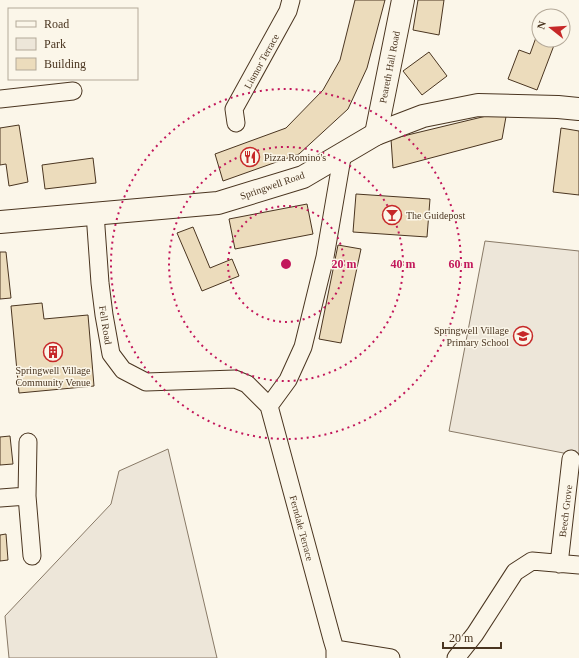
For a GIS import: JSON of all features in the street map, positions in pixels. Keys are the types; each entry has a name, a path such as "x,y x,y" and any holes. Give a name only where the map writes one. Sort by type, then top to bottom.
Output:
{"main road":[{"name":"Peareth Hall Road","path":"376,134 402,0"},
{"name":"Springwell Road","path":"0,222 218,203 303,177 343,152 376,134 423,116 478,105 579,109"}],"street":[{"name":"Lismor Terrace","path":"236,123 234,109 288,11 291,0"},
{"path":"0,99 73,91"},
{"path":"269,406 288,380 303,347 325,257 343,152"},
{"name":"Fell Road","path":"95,214 100,283 105,323 111,354 123,370 146,382 235,379 247,384 269,406"},
{"name":"Ferndale Terrace","path":"269,406 335,654"},
{"path":"28,442 27,496 32,556"},
{"name":"Beech Grove","path":"559,564 571,459"},
{"path":"0,498 27,496"},
{"path":"456,658 475,634 515,572 532,561 579,565"},
{"path":"335,654 391,658"}],"green space":[{"name":"Springwell Village Primary School","path":"485,241 579,251 579,456 449,431"},
{"path":"168,449 217,658 9,658 5,616 111,504 119,471"}],"building":[{"path":"355,0 385,0 367,68 348,109 299,154 223,181 215,154 286,128 323,90 340,60"},
{"path":"418,0 444,0 439,35 413,30"},
{"path":"532,48 553,48 537,90 508,79 519,50 530,54"},
{"path":"429,52 447,76 422,95 403,71"},
{"path":"507,111 502,139 393,168 391,139"},
{"path":"19,125 28,182 9,186 6,164 0,165 0,128"},
{"path":"561,128 579,131 579,195 553,192"},
{"path":"93,158 96,183 45,189 42,165"},
{"name":"The Guidepost","path":"356,194 430,199 427,237 353,232"},
{"path":"307,204 313,234 235,249 229,219"},
{"path":"193,227 210,268 232,259 239,276 202,291 177,233"},
{"path":"338,245 361,249 341,343 319,339"},
{"path":"0,252 6,252 11,298 0,299"},
{"name":"Springwell Village Community Venue","path":"42,303 44,319 88,315 94,386 19,393 11,306"},
{"path":"10,436 13,464 0,465 0,437"},
{"path":"6,534 8,560 0,561 0,535"}],"place":[{"name":"Pizza Romino's","path":"250,157"},
{"name":"The Guidepost","path":"392,215"},
{"name":"Springwell Village Primary School","path":"523,336"},
{"name":"Springwell Village Community Venue","path":"53,352"}]}
